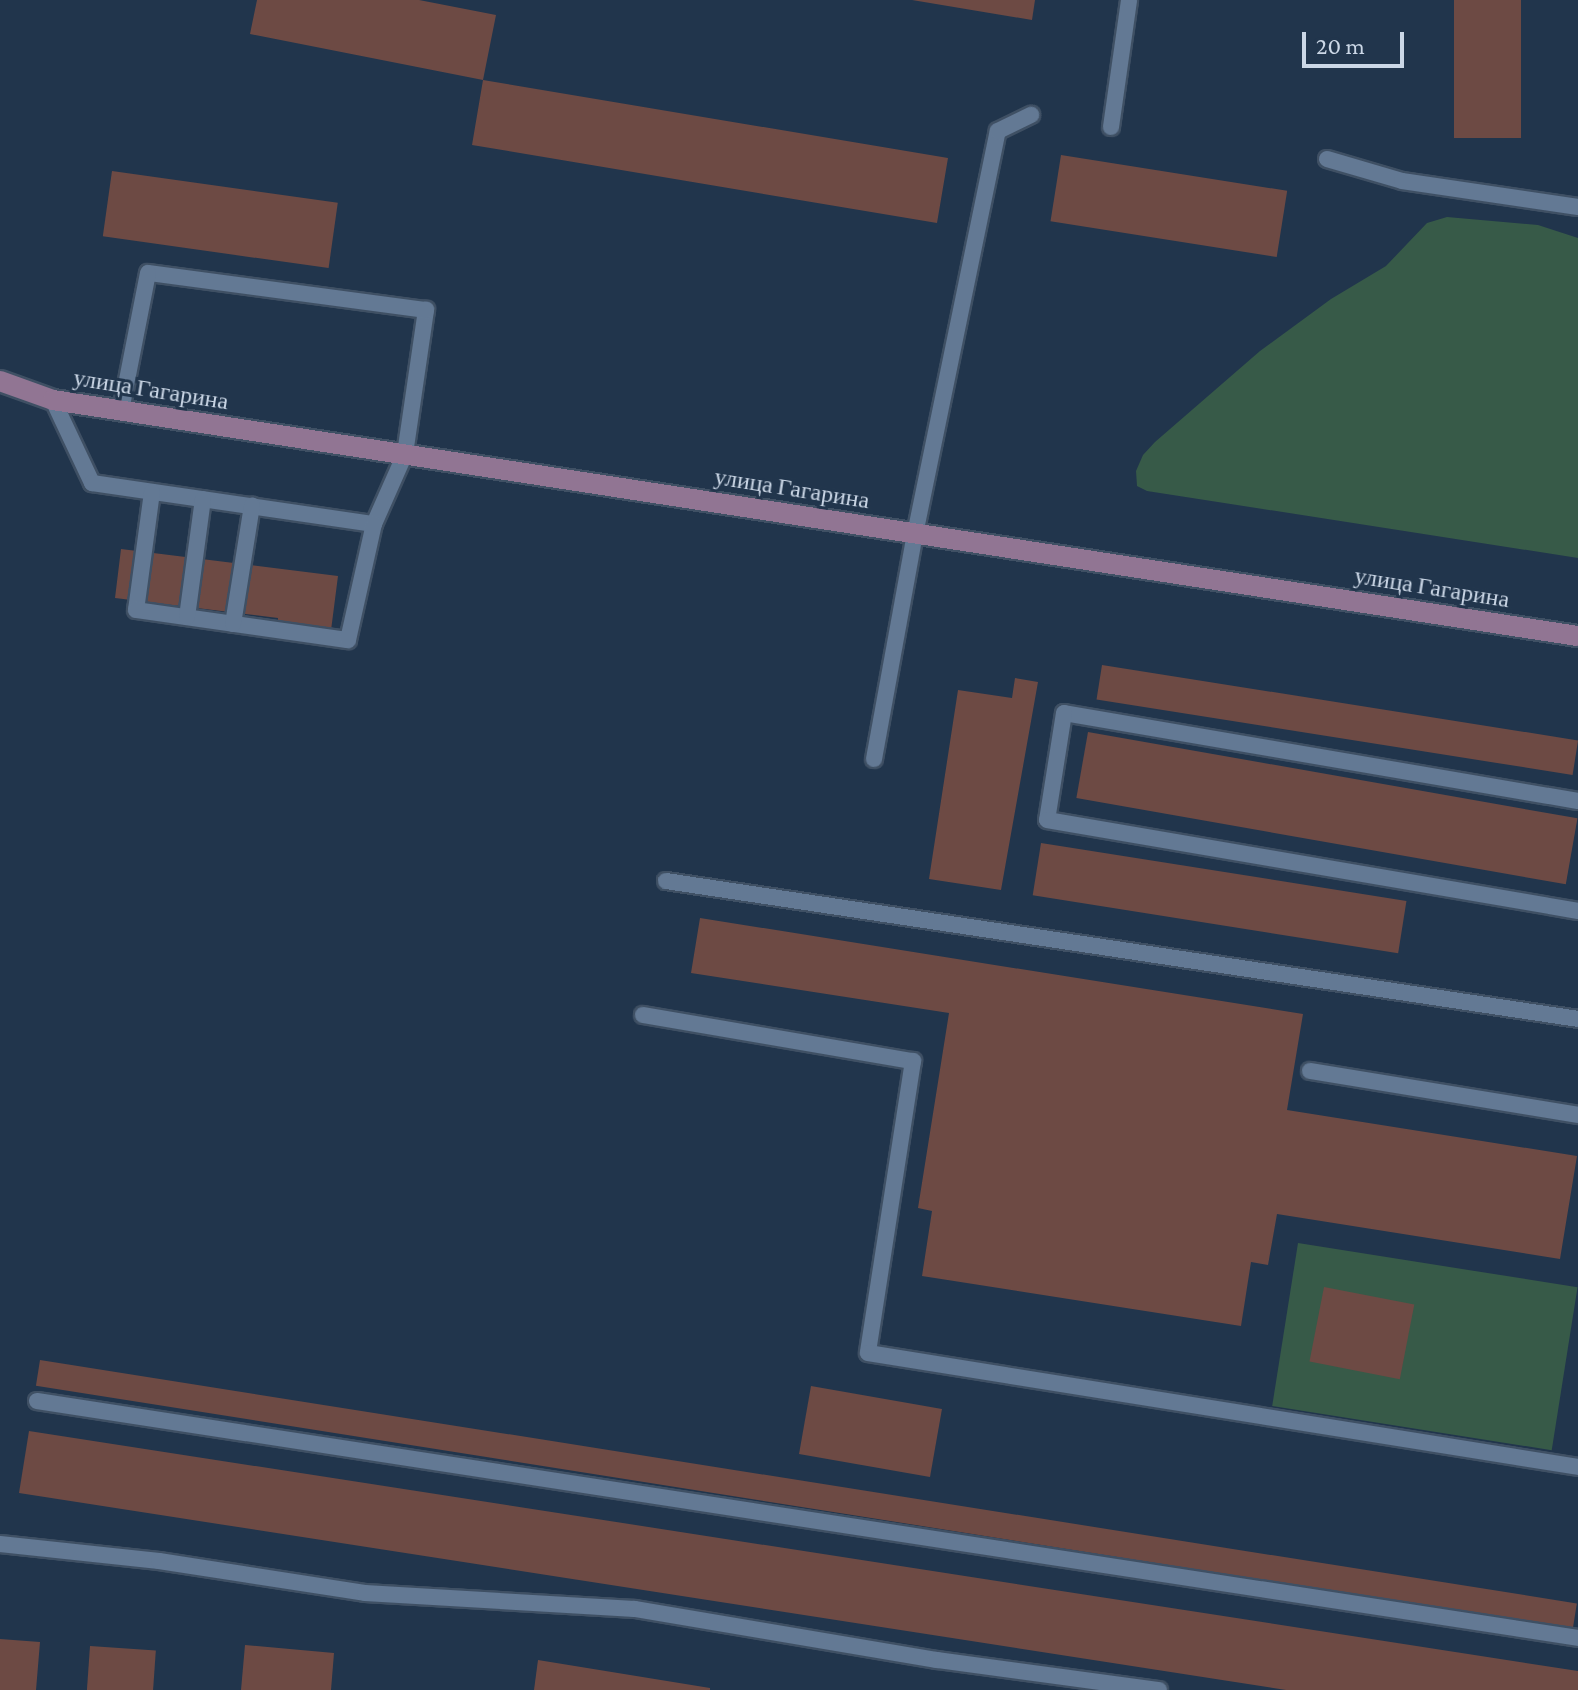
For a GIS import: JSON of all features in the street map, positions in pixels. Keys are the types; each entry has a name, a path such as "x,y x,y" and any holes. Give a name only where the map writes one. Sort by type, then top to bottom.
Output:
{"main road":[{"name":"улица Гагарина","path":"0,381 53,400 121,411 1578,636"}],"lane":[{"path":"1111,127 1129,0"},
{"path":"874,759 915,534 998,131 1031,115"},
{"path":"1327,159 1402,181 1578,207"},
{"path":"121,411 148,273 426,310 405,454 374,524 348,640 136,610 152,492"},
{"path":"53,400 92,483 374,524"},
{"path":"187,617 203,499"},
{"path":"233,624 252,506"},
{"path":"1578,801 1064,713 1047,820 1578,911"},
{"path":"666,881 1578,1019"},
{"path":"643,1015 913,1061 868,1353 1578,1467"},
{"path":"1310,1071 1578,1115"},
{"path":"37,1401 1578,1638"},
{"path":"0,1544 159,1561 365,1593 635,1609 937,1660 1159,1690"}],"green space":[{"path":"1447,217 1538,225 1578,238 1578,558 1147,491 1137,486 1136,471 1143,455 1155,442 1260,351 1331,299 1386,266 1427,223"},
{"path":"1298,1243 1578,1287 1552,1450 1272,1406"}],"building":[{"path":"257,0 419,0 496,15 483,80 250,34"},
{"path":"912,0 1035,0 1032,20"},
{"path":"1454,0 1521,0 1521,138 1454,138"},
{"path":"483,80 948,158 937,223 472,145"},
{"path":"1061,155 1287,191 1277,257 1051,221"},
{"path":"112,171 338,203 329,268 103,236"},
{"path":"121,549 338,576 329,646 276,640 278,618 115,598"},
{"path":"1102,665 1578,740 1573,775 1097,700"},
{"path":"1015,678 1038,682 1001,890 929,879 958,690 1012,698"},
{"path":"1088,732 1577,818 1566,884 1076,798"},
{"path":"1041,843 1406,901 1398,953 1033,895"},
{"path":"700,918 1303,1014 1287,1110 1577,1156 1560,1259 1277,1214 1268,1265 1251,1262 1241,1326 922,1276 932,1211 918,1208 949,1013 691,973"},
{"path":"1324,1287 1414,1305 1400,1379 1309,1362"},
{"path":"40,1360 1577,1603 1573,1629 36,1386"},
{"path":"811,1386 942,1409 930,1477 799,1454"},
{"path":"29,1431 1578,1671 1578,1690 1286,1690 19,1493"},
{"path":"0,1639 40,1642 36,1690 0,1690"},
{"path":"245,1645 334,1653 331,1690 241,1690"},
{"path":"90,1646 156,1651 153,1690 87,1690"},
{"path":"538,1660 710,1688 710,1690 534,1690"}]}
